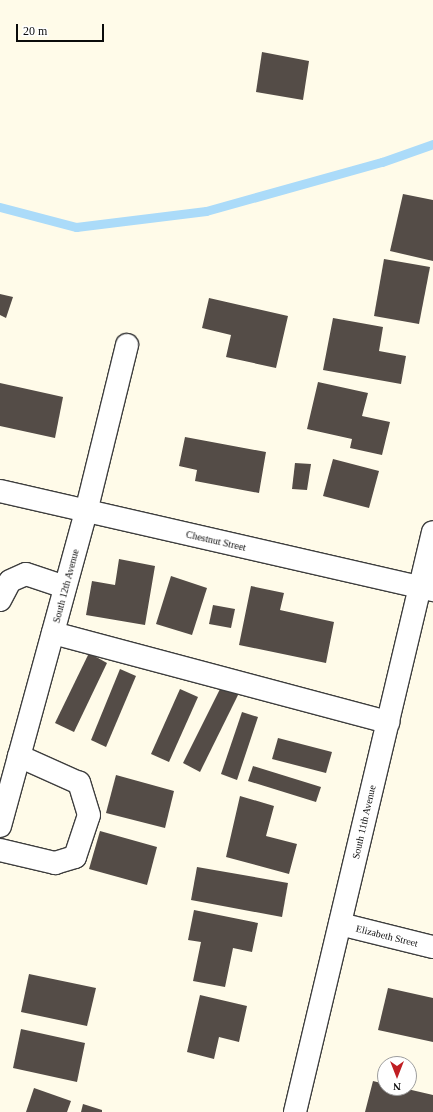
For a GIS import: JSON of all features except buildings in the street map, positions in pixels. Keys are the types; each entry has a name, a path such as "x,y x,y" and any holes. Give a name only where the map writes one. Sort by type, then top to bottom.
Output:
{"street":[{"name":"South 12th Avenue","path":"0,826 86,512 127,345"},
{"name":"Chestnut Street","path":"0,491 86,512 426,588"},
{"name":"South 11th Avenue","path":"295,1112 388,722 426,588 433,532"},
{"path":"0,600 10,581 26,574 66,586"},
{"path":"53,633 388,722"},
{"path":"0,850 55,863 75,856 88,814 79,783 19,756"},
{"name":"Elizabeth Street","path":"340,924 433,947"}],"waterway":[{"path":"0,207 76,227 206,211 382,162 433,144"}]}
